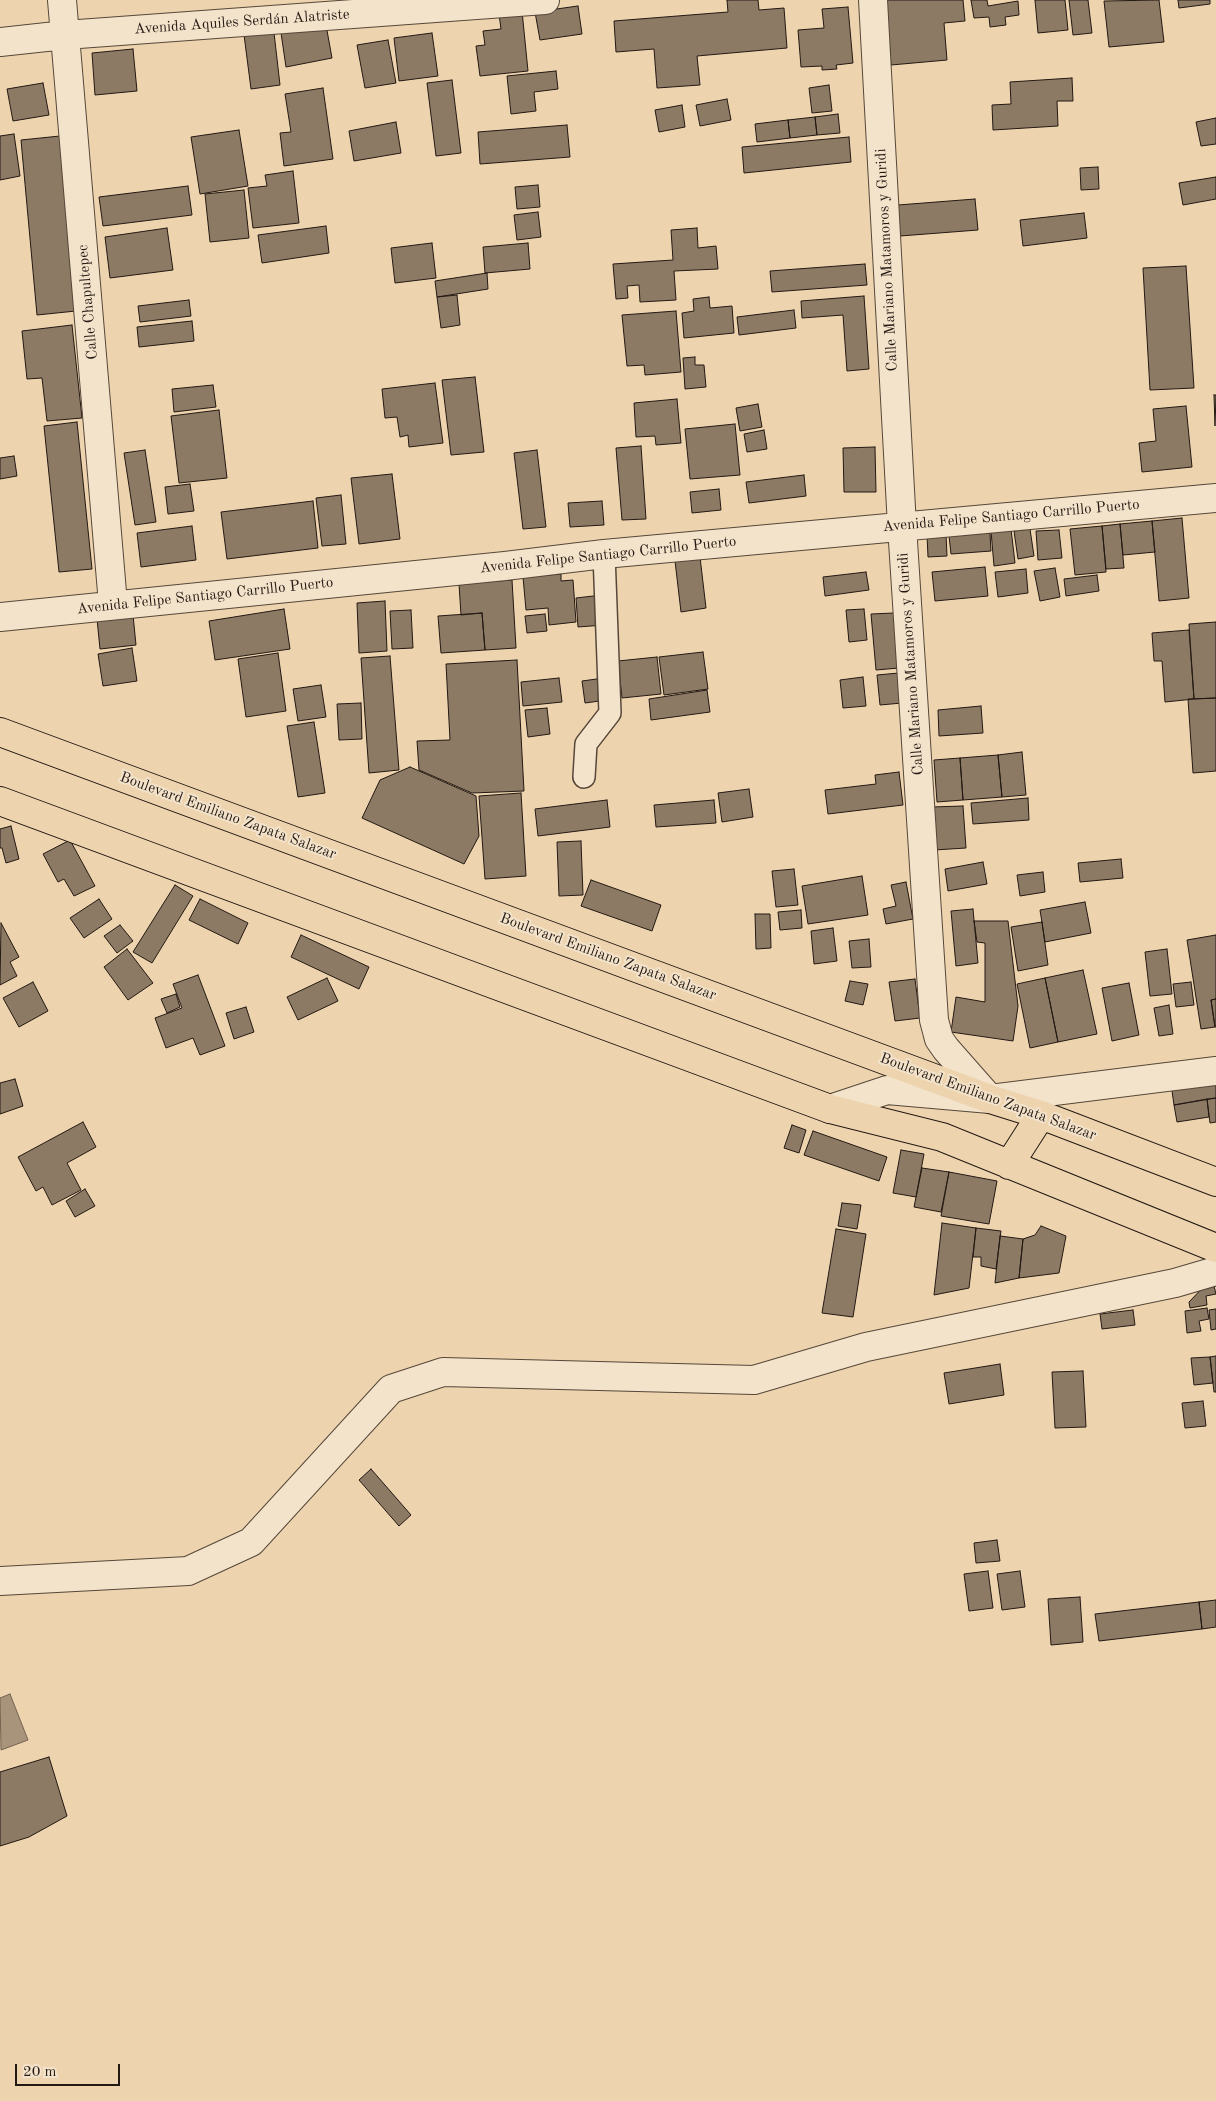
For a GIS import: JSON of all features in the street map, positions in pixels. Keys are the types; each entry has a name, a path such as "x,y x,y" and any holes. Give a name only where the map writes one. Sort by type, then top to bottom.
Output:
{"main road":[{"name":"Boulevard Emiliano Zapata Salazar","path":"0,732 990,1100 1040,1115 1216,1182"},
{"path":"0,801 515,990 830,1109 942,1137 1216,1248"},
{"path":"1009,1165 1040,1115"}],"street":[{"name":"Calle Chapultepec","path":"62,0 113,604"},
{"name":"Avenida Aquiles Serdán Alatriste","path":"0,42 65,35 545,0"},
{"name":"Calle Mariano Matamoros y Guridi","path":"872,0 902,526 934,1020 939,1039 990,1100"},
{"name":"Avenida Felipe Santiago Carrillo Puerto","path":"0,617 113,604 505,566 604,554 1216,498"},
{"path":"830,1109 887,1090 990,1100 1216,1071"},
{"path":"0,1581 188,1571 251,1542 391,1389 444,1372 754,1380 866,1347 1176,1283 1216,1272"}],"lane":[{"path":"584,777 586,744 610,713 604,554"}],"shaded area":[{"path":"10,1694 28,1740 1,1750 0,1698"}],"building":[{"path":"727,0 758,0 759,10 784,8 787,48 697,56 700,85 657,88 654,49 616,52 614,21 728,12"},
{"path":"886,0 963,0 965,21 944,23 947,60 891,65"},
{"path":"971,0 987,0 988,6 1018,1 1019,15 1005,17 1006,25 990,27 989,17 974,18"},
{"path":"1035,0 1065,0 1068,30 1038,33"},
{"path":"1069,0 1088,0 1092,33 1073,35"},
{"path":"1159,0 1164,42 1109,47 1104,1"},
{"path":"1178,0 1210,0 1210,4 1179,8"},
{"path":"578,6 582,34 540,40 535,12"},
{"path":"848,7 853,63 836,65 837,69 822,70 822,66 801,67 798,30 824,28 822,9"},
{"path":"522,11 528,71 480,76 476,46 485,45 483,31 501,29 499,14"},
{"path":"273,24 280,85 251,89 243,27"},
{"path":"326,25 332,58 286,67 281,33"},
{"path":"432,33 438,76 399,81 394,38"},
{"path":"388,40 396,83 365,88 357,45"},
{"path":"133,49 137,91 95,95 92,53"},
{"path":"556,71 558,89 534,92 536,111 511,114 507,76"},
{"path":"1072,78 1073,101 1057,101 1058,126 993,130 992,105 1011,104 1010,82"},
{"path":"452,80 461,153 436,156 427,83"},
{"path":"43,83 49,115 13,121 7,89"},
{"path":"829,85 832,111 812,113 809,88"},
{"path":"323,88 333,159 284,166 280,133 291,132 285,94"},
{"path":"727,99 731,120 700,126 696,105"},
{"path":"682,105 685,127 659,132 655,110"},
{"path":"838,114 840,133 817,135 815,117"},
{"path":"815,117 817,135 790,138 788,120"},
{"path":"1216,118 1216,144 1201,146 1196,122"},
{"path":"788,120 790,138 757,142 755,124"},
{"path":"396,122 401,153 354,161 349,131"},
{"path":"567,125 570,157 480,164 478,132"},
{"path":"239,130 248,186 200,194 191,137"},
{"path":"14,134 20,176 0,180 0,136"},
{"path":"60,136 76,311 37,315 21,140"},
{"path":"849,137 851,162 744,173 742,147"},
{"path":"1098,167 1099,189 1081,190 1080,168"},
{"path":"293,171 299,223 253,228 248,188 267,186 265,175"},
{"path":"1216,177 1216,199 1183,205 1179,183"},
{"path":"538,185 540,207 517,209 515,187"},
{"path":"188,186 192,215 103,226 99,197"},
{"path":"244,190 249,238 210,242 205,194"},
{"path":"975,199 978,230 900,236 898,205"},
{"path":"538,212 541,237 517,240 514,215"},
{"path":"1084,213 1087,238 1023,246 1020,220"},
{"path":"326,226 329,253 262,263 258,235"},
{"path":"167,228 173,270 110,278 105,237"},
{"path":"697,228 698,248 716,246 718,269 674,271 676,300 640,302 639,285 627,286 628,298 616,299 613,264 673,260 671,230"},
{"path":"432,243 436,278 395,283 391,248"},
{"path":"528,243 530,269 485,273 483,247"},
{"path":"865,264 867,285 772,292 770,271"},
{"path":"1186,266 1194,388 1150,390 1143,268"},
{"path":"487,273 488,289 437,297 435,281"},
{"path":"457,295 460,325 441,328 437,297"},
{"path":"864,296 869,369 847,371 843,315 802,318 801,301"},
{"path":"709,297 710,308 732,306 734,333 684,338 682,313 694,311 693,299"},
{"path":"189,300 191,316 140,322 138,306"},
{"path":"794,310 796,328 739,335 737,317"},
{"path":"676,311 681,372 645,375 644,365 627,366 622,315"},
{"path":"192,321 194,341 139,347 137,327"},
{"path":"72,325 82,418 47,421 42,378 27,379 22,331"},
{"path":"695,357 695,365 704,365 706,387 685,389 683,358"},
{"path":"475,377 484,452 451,455 442,380"},
{"path":"435,383 443,443 409,447 408,435 400,437 397,417 385,418 382,389"},
{"path":"213,385 216,407 174,412 172,389"},
{"path":"1214,395 1216,395 1215,426"},
{"path":"677,399 681,443 656,445 655,436 636,437 634,403"},
{"path":"758,404 762,427 740,431 736,408"},
{"path":"1186,406 1192,467 1142,472 1139,443 1156,441 1153,409"},
{"path":"219,410 227,478 179,483 171,416"},
{"path":"77,422 92,569 59,572 44,426"},
{"path":"735,424 740,475 690,479 685,429"},
{"path":"764,430 767,449 747,452 744,434"},
{"path":"641,446 646,519 622,520 616,448"},
{"path":"875,447 876,492 844,492 843,448"},
{"path":"145,450 156,522 135,525 124,453"},
{"path":"537,450 546,527 523,529 514,453"},
{"path":"14,456 17,476 0,479 0,458"},
{"path":"392,474 400,539 359,544 351,478"},
{"path":"804,475 806,496 749,503 746,482"},
{"path":"190,484 194,511 168,514 165,487"},
{"path":"719,489 721,510 692,513 690,492"},
{"path":"341,495 346,544 322,546 316,498"},
{"path":"313,501 318,548 227,559 221,512"},
{"path":"602,501 604,525 570,527 568,503"},
{"path":"1182,518 1189,598 1159,601 1152,521"},
{"path":"1152,521 1155,552 1123,555 1120,524"},
{"path":"1120,524 1124,568 1106,569 1102,526"},
{"path":"192,526 196,560 141,567 137,533"},
{"path":"1102,526 1106,572 1075,575 1070,529"},
{"path":"1011,529 1015,563 994,566 991,531"},
{"path":"1030,529 1034,556 1018,559 1014,531"},
{"path":"1059,530 1062,558 1038,560 1036,531"},
{"path":"990,533 991,551 951,554 949,536"},
{"path":"946,534 947,556 928,557 927,535"},
{"path":"700,557 706,608 681,612 675,561"},
{"path":"985,567 988,596 935,601 932,572"},
{"path":"1055,568 1060,597 1040,601 1034,571"},
{"path":"1026,569 1028,593 998,597 995,572"},
{"path":"866,572 869,590 825,596 823,577"},
{"path":"561,574 561,581 573,580 576,622 549,625 548,608 526,610 523,577"},
{"path":"1097,575 1099,591 1066,596 1064,579"},
{"path":"512,580 516,648 485,650 482,613 461,615 459,584"},
{"path":"602,595 604,625 578,627 576,598"},
{"path":"385,601 387,651 359,653 357,603"},
{"path":"284,609 290,649 215,660 209,621"},
{"path":"864,609 867,640 849,642 846,610"},
{"path":"411,610 413,648 392,649 390,611"},
{"path":"482,613 485,650 441,653 438,616"},
{"path":"894,613 899,668 876,670 871,614"},
{"path":"545,614 547,631 527,633 525,616"},
{"path":"133,615 136,645 100,649 97,619"},
{"path":"1216,622 1216,698 1194,699 1189,624"},
{"path":"1189,630 1194,699 1165,702 1162,661 1154,661 1152,633"},
{"path":"132,648 137,681 103,686 98,654"},
{"path":"703,652 708,689 664,695 659,657"},
{"path":"278,653 286,711 246,717 238,659"},
{"path":"390,656 399,770 369,773 361,658"},
{"path":"657,657 661,694 622,698 618,661"},
{"path":"517,660 524,791 472,793 419,770 417,741 450,740 446,664"},
{"path":"899,673 902,703 880,705 877,675"},
{"path":"863,677 866,706 843,708 840,680"},
{"path":"559,678 562,702 523,706 521,682"},
{"path":"604,678 607,700 585,703 582,681"},
{"path":"321,685 326,717 298,721 293,689"},
{"path":"707,690 710,712 651,720 649,699"},
{"path":"1216,698 1216,771 1193,773 1188,699"},
{"path":"361,703 362,739 339,740 337,704"},
{"path":"981,706 983,733 939,736 938,710"},
{"path":"547,708 550,734 528,737 525,710"},
{"path":"314,722 325,793 298,797 287,726"},
{"path":"1022,752 1026,795 1002,797 998,755"},
{"path":"998,755 1002,797 963,800 960,758"},
{"path":"960,758 963,800 937,802 934,760"},
{"path":"410,767 476,796 479,836 464,864 362,818 380,780"},
{"path":"899,772 903,805 828,814 825,790 876,784 875,775"},
{"path":"749,789 753,817 722,822 718,793"},
{"path":"521,793 526,876 485,879 479,796"},
{"path":"1028,798 1029,820 973,824 971,803"},
{"path":"607,800 610,827 538,836 535,809"},
{"path":"714,800 716,823 656,827 654,805"},
{"path":"963,806 966,848 934,850 932,807"},
{"path":"11,826 19,859 6,863 2,848 0,848 0,829"},
{"path":"70,840 95,886 74,896 64,879 58,882 43,854"},
{"path":"581,841 583,895 559,896 557,842"},
{"path":"1121,859 1123,878 1080,882 1078,863"},
{"path":"983,862 987,884 948,891 945,869"},
{"path":"794,869 798,905 776,907 772,871"},
{"path":"1043,872 1045,892 1020,896 1017,875"},
{"path":"862,876 868,915 808,924 802,886"},
{"path":"591,880 661,905 652,931 581,906"},
{"path":"906,882 913,919 886,924 883,909 896,906 891,885"},
{"path":"175,885 193,896 152,963 133,952"},
{"path":"99,899 112,919 84,938 70,918"},
{"path":"200,899 248,923 238,944 189,920"},
{"path":"1085,902 1091,933 1045,942 1040,910"},
{"path":"973,909 978,963 956,966 951,911"},
{"path":"801,910 802,928 780,930 778,912"},
{"path":"755,914 770,914 771,948 756,949"},
{"path":"974,921 1008,921 1018,1006 1013,1041 951,1032 956,997 985,1002 985,943 977,942"},
{"path":"1042,922 1048,965 1018,971 1011,927"},
{"path":"1,923 19,957 10,962 17,976 0,985"},
{"path":"120,925 133,941 117,953 104,936"},
{"path":"833,928 837,961 814,964 811,931"},
{"path":"301,935 369,967 359,989 291,957"},
{"path":"1216,935 1216,999 1211,1000 1215,1027 1201,1029 1187,940"},
{"path":"869,939 871,967 852,968 849,941"},
{"path":"127,949 153,983 128,1000 104,967"},
{"path":"1167,949 1172,994 1150,996 1145,952"},
{"path":"1083,970 1097,1034 1058,1042 1045,978"},
{"path":"198,975 225,1046 200,1055 193,1038 166,1048 155,1018 182,1008 173,984"},
{"path":"327,978 338,1001 298,1020 287,997"},
{"path":"1045,978 1058,1042 1030,1048 1017,984"},
{"path":"915,979 920,1018 895,1021 889,982"},
{"path":"850,981 868,984 863,1005 845,1001"},
{"path":"33,982 48,1011 19,1027 3,998"},
{"path":"1191,982 1194,1005 1176,1007 1173,984"},
{"path":"1129,983 1139,1035 1112,1041 1102,988"},
{"path":"176,994 180,1007 167,1013 161,999"},
{"path":"1216,999 1216,1027 1215,1027 1211,1000"},
{"path":"1169,1005 1173,1034 1159,1036 1154,1008"},
{"path":"246,1007 254,1032 234,1039 226,1013"},
{"path":"1216,1078 1216,1098 1174,1105 1171,1084"},
{"path":"15,1079 23,1106 0,1114 0,1083"},
{"path":"1216,1098 1216,1122 1210,1123 1207,1099"},
{"path":"1207,1099 1209,1117 1177,1122 1174,1105"},
{"path":"83,1122 96,1147 67,1163 81,1190 52,1205 43,1187 36,1191 18,1157"},
{"path":"792,1125 806,1130 799,1153 784,1148"},
{"path":"813,1131 887,1157 879,1181 804,1155"},
{"path":"901,1150 924,1154 916,1197 893,1193"},
{"path":"922,1168 949,1172 941,1212 914,1207"},
{"path":"949,1172 997,1181 989,1224 941,1216"},
{"path":"85,1189 95,1206 75,1217 66,1201"},
{"path":"842,1203 861,1205 857,1229 838,1226"},
{"path":"942,1223 976,1228 969,1288 934,1295"},
{"path":"1041,1226 1066,1236 1059,1273 1019,1278 1023,1239 1035,1235"},
{"path":"976,1228 1001,1231 996,1269 981,1266 981,1257 973,1257"},
{"path":"836,1229 866,1234 853,1317 822,1313"},
{"path":"1000,1236 1023,1239 1019,1278 995,1283"},
{"path":"1212,1278 1216,1294 1206,1296 1207,1305 1190,1308 1189,1302"},
{"path":"1207,1308 1209,1319 1199,1321 1201,1331 1187,1333 1185,1311"},
{"path":"1216,1309 1216,1329 1211,1330 1209,1310"},
{"path":"1133,1310 1135,1325 1102,1329 1100,1314"},
{"path":"1216,1356 1216,1392 1214,1392 1210,1357"},
{"path":"1210,1357 1213,1383 1194,1385 1191,1358"},
{"path":"1000,1364 1004,1395 949,1404 944,1373"},
{"path":"1083,1371 1086,1427 1055,1428 1052,1372"},
{"path":"1203,1401 1206,1426 1185,1428 1182,1403"},
{"path":"371,1469 411,1515 399,1526 359,1480"},
{"path":"997,1540 1000,1561 976,1563 974,1543"},
{"path":"988,1571 993,1608 969,1611 964,1574"},
{"path":"1020,1571 1025,1607 1002,1610 997,1574"},
{"path":"1080,1597 1083,1642 1051,1645 1048,1599"},
{"path":"1216,1600 1216,1627 1202,1629 1199,1602"},
{"path":"1199,1602 1202,1629 1099,1641 1095,1614"},
{"path":"49,1757 67,1816 29,1837 0,1846 0,1772"}]}
